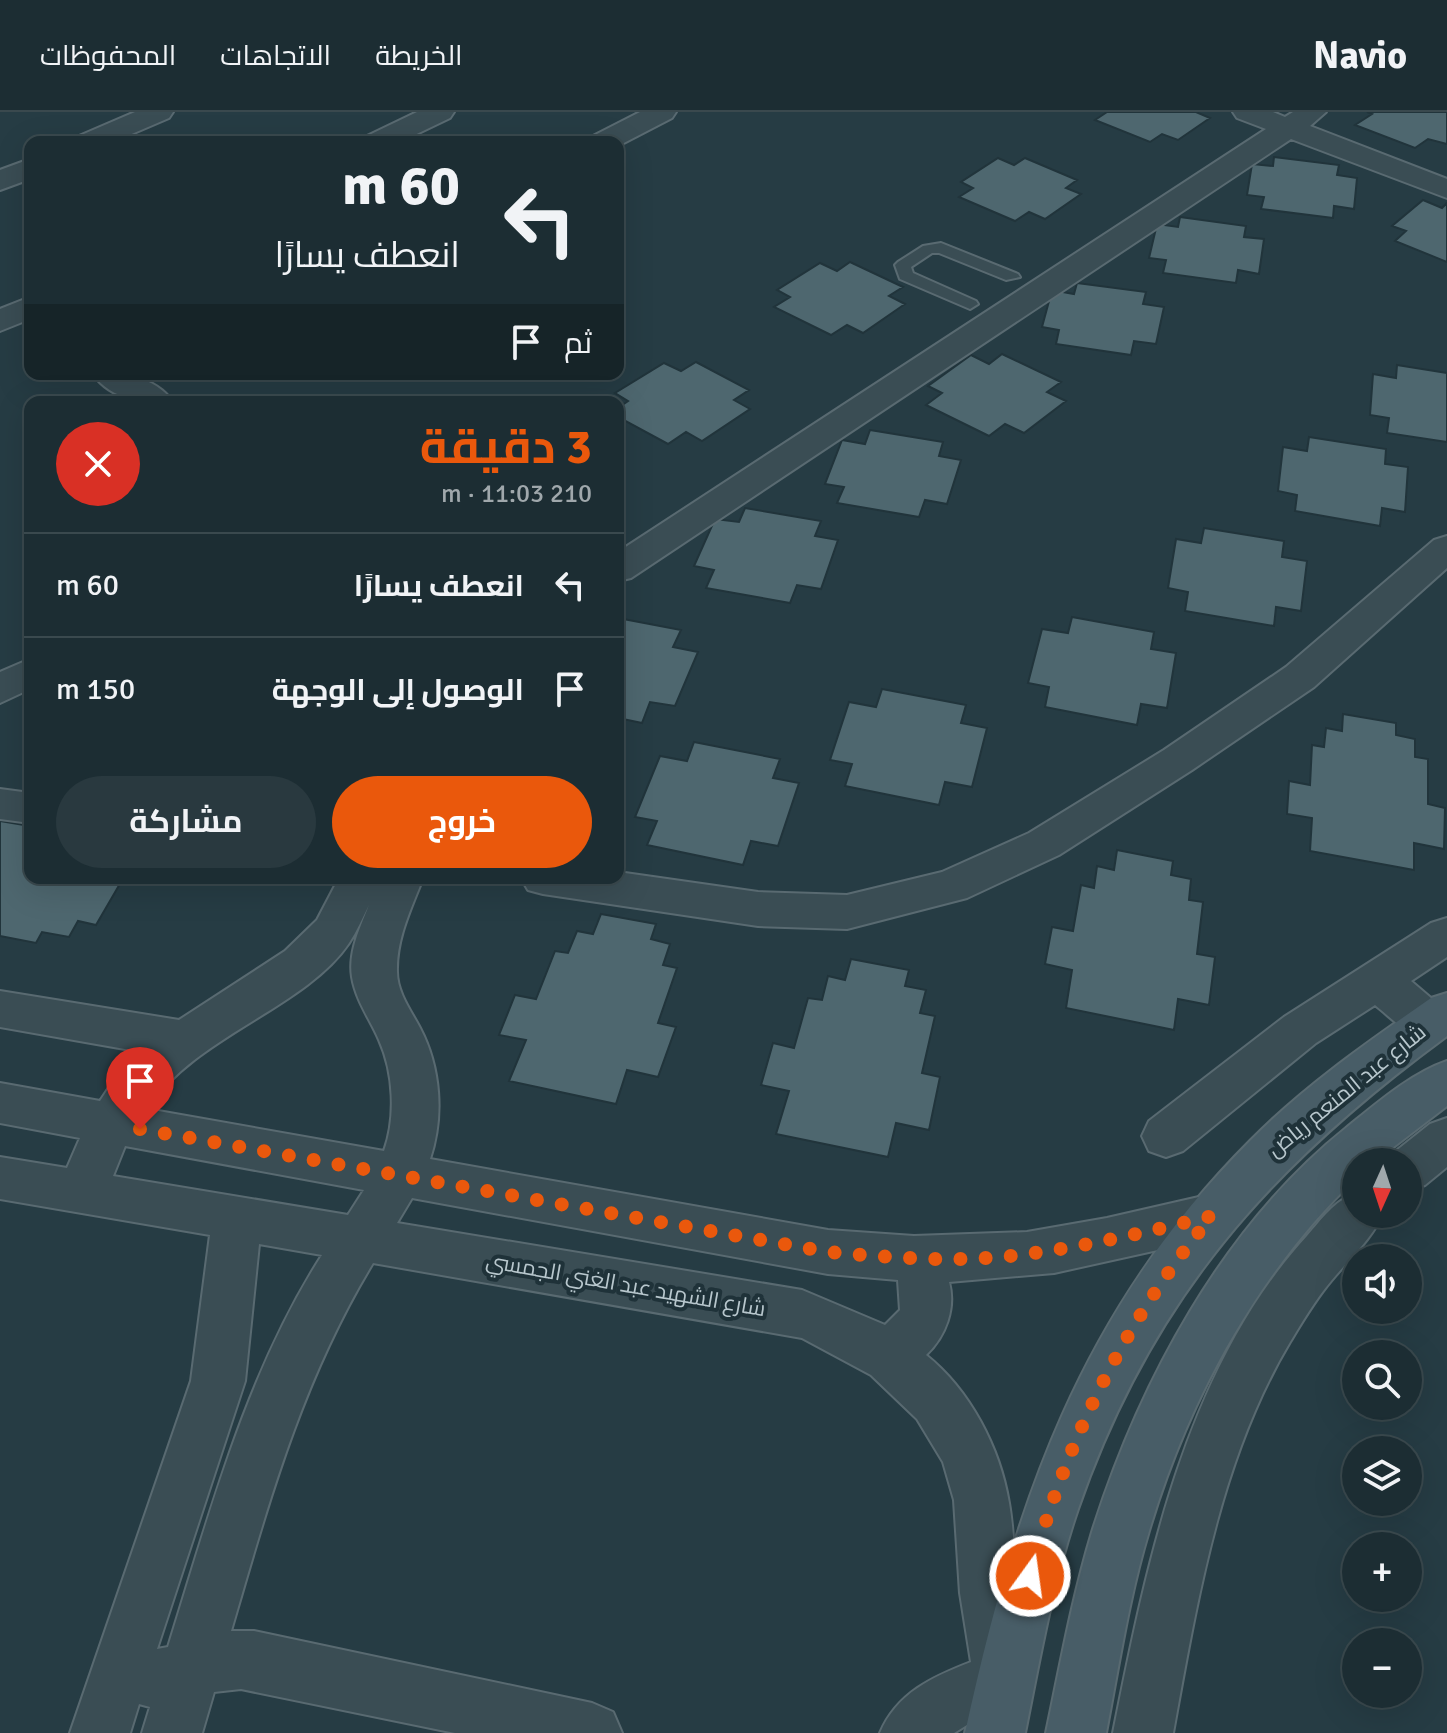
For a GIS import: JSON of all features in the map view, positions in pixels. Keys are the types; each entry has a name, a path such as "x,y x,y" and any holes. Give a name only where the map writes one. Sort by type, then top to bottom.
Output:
{"street":[{"path":"103,136 159,112"},
{"path":"390,136 440,112"},
{"path":"615,136 662,112"},
{"path":"624,565 1039,270 1274,116 1447,189"},
{"path":"0,181 24,171"},
{"path":"624,530 970,304 1039,270"},
{"path":"131,380 149,396"},
{"path":"585,884 758,909 847,912 952,886 1044,844 1300,677 1447,548"},
{"path":"0,689 24,675"},
{"path":"0,804 24,807"},
{"path":"81,1192 111,1123 137,1085 185,1040 301,964 333,932 358,884"},
{"path":"172,1733 255,1455 280,1391 319,1305 400,1175 415,1131 414,1084 403,1040 384,1007 374,976 375,946 399,884"},
{"path":"1166,1136 1300,1030 1447,935"},
{"path":"301,964 374,976"},
{"path":"1376,979 1438,1017"},
{"path":"0,1009 185,1040"},
{"name":"شارع عبد المنعم رياض","path":"999,1708 1044,1524 1072,1445 1122,1342 1181,1252 1256,1164 1338,1091 1438,1017"},
{"path":"1076,1733 1106,1583 1145,1464 1193,1360 1248,1269 1311,1190 1387,1121 1447,1081"},
{"path":"0,1103 828,1252 916,1260 1000,1257 1073,1246 1212,1216"},
{"path":"1422,1159 1447,1139"},
{"name":"شارع الشهيد عبد الغني الجمسي","path":"0,1178 802,1314 834,1324 889,1353 946,1416 966,1451 979,1489 999,1708"},
{"path":"100,1733 218,1381 237,1218"},
{"path":"1143,1733 1166,1609 1200,1486 1240,1383 1288,1297 1346,1228"},
{"path":"889,1353 913,1337 927,1312 928,1286 916,1260"},
{"path":"218,1381 280,1391"},
{"path":"123,1666 137,1676 155,1680 232,1659 254,1660 592,1733"},
{"path":"910,1733 930,1711 957,1694 999,1708"}],"lane":[{"path":"970,304 906,276 903,265 928,249 941,248 1039,270"}],"building":[{"path":"1107,112 1196,112 1210,118 1178,140 1162,134 1150,142 1095,120"},
{"path":"1367,112 1447,112 1447,144 1428,139 1415,148 1355,125 1372,114"},
{"path":"1274,157 1339,165 1337,175 1357,178 1354,209 1334,206 1333,218 1261,209 1264,197 1247,195 1252,164 1273,166"},
{"path":"998,158 1014,165 1025,158 1077,180 1066,188 1081,194 1045,219 1029,212 1015,221 959,197 973,188 961,182"},
{"path":"1423,200 1442,208 1447,203 1447,262 1395,241 1406,231 1392,226"},
{"path":"1180,217 1246,226 1244,237 1264,239 1259,274 1238,270 1236,283 1163,273 1166,260 1149,258 1157,224 1178,227"},
{"path":"850,262 903,287 889,296 905,304 863,333 847,325 831,335 774,307 790,297 777,290 820,263 837,271"},
{"path":"1077,283 1146,292 1143,304 1164,307 1156,344 1134,341 1131,355 1056,344 1059,330 1042,327 1052,290 1074,294"},
{"path":"1002,354 1061,382 1047,392 1066,401 1024,433 1005,424 989,436 926,405 942,393 928,386 971,355 989,364"},
{"path":"696,362 749,390 734,400 750,409 702,441 686,432 668,444 624,420 624,404 628,401 615,393 664,363 681,371"},
{"path":"1397,365 1447,373 1447,442 1387,433 1389,418 1370,415 1373,374 1396,378"},
{"path":"870,430 943,442 939,456 961,460 947,504 925,500 919,517 837,503 844,487 825,484 842,440 865,444"},
{"path":"1309,437 1386,449 1385,464 1408,467 1405,512 1382,508 1380,526 1295,511 1297,495 1278,491 1283,447 1307,451"},
{"path":"745,508 821,521 815,536 838,540 821,589 797,585 790,603 706,588 714,570 694,566 715,519 739,522"},
{"path":"1204,528 1284,541 1282,557 1307,561 1301,611 1276,607 1274,626 1185,611 1188,592 1168,588 1176,539 1201,543"},
{"path":"1072,617 1154,632 1151,649 1176,653 1167,708 1141,704 1137,725 1045,707 1049,687 1028,683 1042,629 1068,633"},
{"path":"624,619 681,630 673,647 698,652 675,706 650,702 642,723 624,719"},
{"path":"882,689 966,705 961,723 987,728 972,787 945,782 939,805 845,786 852,764 830,760 849,702 876,707"},
{"path":"1343,714 1396,723 1396,735 1415,739 1415,757 1428,759 1428,804 1445,808 1444,849 1414,843 1414,870 1310,851 1312,818 1287,814 1289,781 1310,785 1312,745 1324,747 1326,728 1342,731"},
{"path":"694,742 780,759 773,778 799,783 778,846 751,841 743,865 647,845 657,821 635,817 660,756 687,761"},
{"path":"0,821 24,825 24,884 120,884 96,925 78,921 69,937 42,932 36,943 0,936"},
{"path":"1117,850 1173,861 1171,875 1191,879 1189,900 1203,902 1197,954 1215,957 1209,1005 1178,999 1174,1030 1066,1008 1072,970 1045,964 1052,927 1073,931 1081,885 1094,888 1097,866 1114,870"},
{"path":"601,914 656,924 651,939 670,944 663,965 677,968 658,1023 676,1027 658,1077 627,1070 616,1104 509,1081 526,1040 499,1035 515,995 536,999 555,951 568,953 577,931 593,934"},
{"path":"851,959 909,970 905,986 926,990 920,1013 935,1016 922,1073 940,1077 929,1130 896,1123 888,1157 776,1134 789,1091 761,1085 773,1043 794,1048 808,998 822,1000 828,976 845,980"}],"route":[{"path":"140,1129 828,1252 916,1260 1000,1257 1049,1250 1144,1233 1212,1216 1181,1252 1122,1342 1072,1445 1044,1524 1030,1576"}]}
